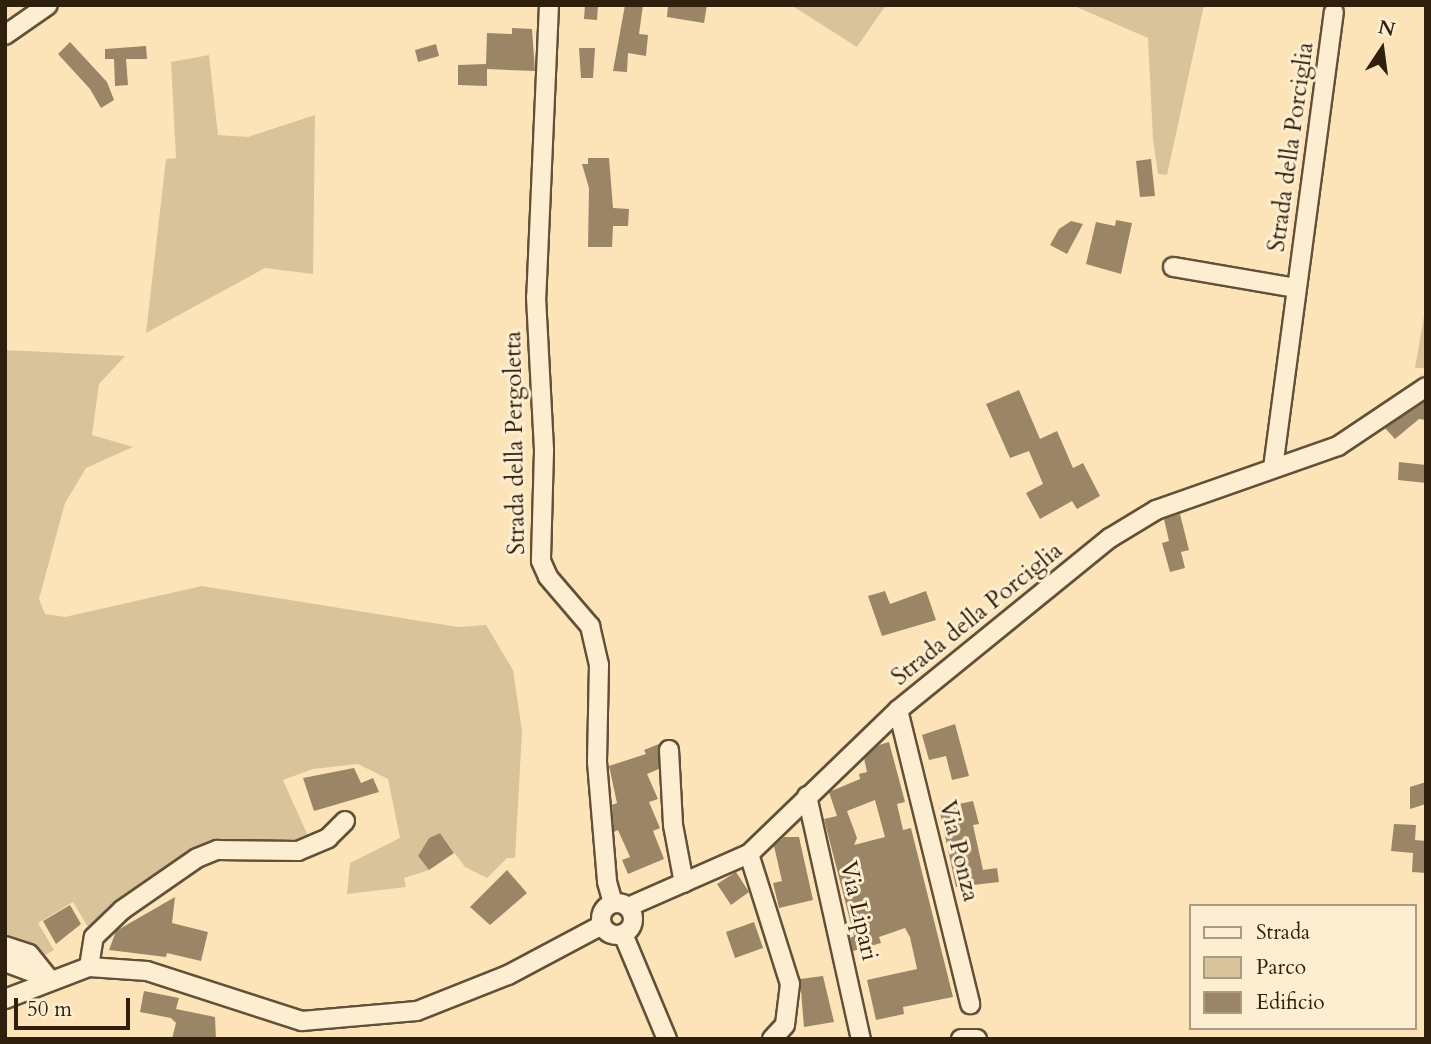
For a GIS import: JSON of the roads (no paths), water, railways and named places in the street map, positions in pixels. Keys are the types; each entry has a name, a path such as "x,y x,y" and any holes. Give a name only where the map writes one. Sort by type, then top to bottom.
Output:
{"street":[{"path":"5,35 48,5"},
{"name":"Strada della Pergoletta","path":"549,5 536,297 544,450 541,561 548,577 590,626 599,665 597,762 607,882 620,905"},
{"name":"Strada della Porciglia","path":"1273,468 1334,12"},
{"name":"Strada della Porciglia","path":"1173,267 1296,288"},
{"name":"Strada della Porciglia","path":"620,905 684,883 749,854 898,710 1110,538 1156,510 1338,446 1426,387"},
{"name":"Via Ponza","path":"898,710 971,1003"},
{"path":"669,750 673,824 684,883"},
{"name":"Via Lipari","path":"807,796 861,1037"},
{"path":"89,967 94,937 122,910 197,858 217,850 298,851 328,838 345,821"},
{"path":"749,854 790,984 785,1025 772,1039"},
{"path":"620,905 633,922 623,934 608,932 602,925 603,911 620,905"},
{"path":"5,999 49,979 89,967 147,971 302,1030 418,1012 508,975 602,925"},
{"path":"623,934 667,1039"},
{"path":"5,946 29,954 49,979"},
{"path":"5,962 49,979"},
{"path":"961,1039 977,1039"}]}
